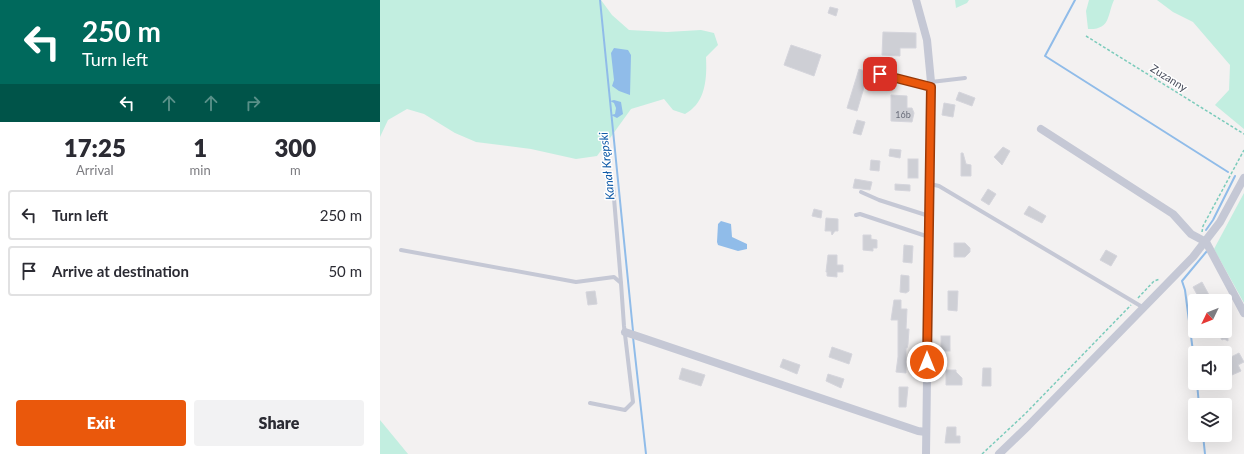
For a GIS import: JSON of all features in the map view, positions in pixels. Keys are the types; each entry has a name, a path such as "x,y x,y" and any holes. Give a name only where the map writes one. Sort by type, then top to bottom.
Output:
{"street":[{"path":"916,0 927,40 931,84 926,454"},
{"path":"1041,129 1173,214 1191,234 1203,240 1244,313"},
{"path":"999,454 1144,308 1227,211 1244,178"},
{"path":"625,332 918,432 926,432"}],"lane":[{"path":"880,74 931,84 965,78"},
{"path":"930,184 939,186 1144,308"},
{"path":"590,403 625,410 633,402 625,332 613,186"},
{"path":"861,192 878,200 930,216"},
{"path":"856,215 860,214 929,238"},
{"path":"401,250 576,282 614,277 621,283"}],"path":[{"name":"Zuzanny","path":"1086,36 1244,134"},
{"path":"1203,240 1203,226 1244,150"},
{"path":"982,454 1025,414 1154,281 1163,278"}],"green space":[{"path":"380,0 601,0 612,15 629,30 667,32 701,30 714,33 718,45 706,57 704,89 701,97 692,109 685,114 673,110 664,99 631,109 597,156 576,159 531,149 476,142 455,133 424,114 407,109 388,120 380,137"},
{"path":"955,0 969,0 967,3 956,8"},
{"path":"1089,0 1114,0 1107,20 1101,27 1095,29 1088,29 1086,11"},
{"path":"1157,0 1244,0 1244,129 1215,105 1229,90 1230,65 1193,22 1173,12"},
{"path":"1244,193 1244,303 1214,249"},
{"path":"380,420 408,454 380,454"}],"water":[{"path":"614,48 628,50 631,55 630,95 619,91 612,86 614,80 611,53"},
{"path":"614,100 621,102 623,114 617,118 611,115 615,114 616,108 614,103 610,101"},
{"path":"721,221 731,224 732,237 747,244 747,249 738,251 718,245 718,224"}],"building":[{"path":"830,7 838,9 836,16 828,13"},
{"path":"883,32 916,33 916,48 900,48 900,56 882,55"},
{"path":"791,45 821,55 814,76 784,65"},
{"path":"859,69 870,73 869,76 871,76 869,83 865,84 857,111 847,108"},
{"path":"959,92 975,98 972,106 956,100"},
{"path":"891,95 907,96 907,108 912,108 914,113 912,122 891,121"},
{"path":"944,103 955,105 953,117 942,115"},
{"path":"857,120 865,122 861,135 853,133"},
{"path":"1003,147 1010,151 1002,165 994,157"},
{"path":"890,149 901,150 900,158 889,156"},
{"path":"961,153 963,153 966,164 971,165 971,176 961,176"},
{"path":"908,159 918,159 918,178 908,178"},
{"path":"871,160 880,161 879,171 870,170"},
{"path":"855,179 872,182 870,190 853,188"},
{"path":"895,184 910,185 910,191 895,190"},
{"path":"988,189 996,194 989,205 981,200"},
{"path":"1029,206 1046,216 1042,223 1024,214"},
{"path":"814,209 822,211 821,218 812,216"},
{"path":"826,218 838,219 838,231 835,231 832,235 831,231 825,231"},
{"path":"863,235 871,235 871,239 877,240 877,248 873,248 873,251 863,250"},
{"path":"954,243 965,243 970,248 970,252 965,257 954,257"},
{"path":"904,245 913,246 912,263 903,262"},
{"path":"1106,250 1117,256 1111,266 1100,260"},
{"path":"828,255 837,255 837,265 843,265 843,272 837,272 837,277 827,276"},
{"path":"901,275 909,276 909,291 906,293 900,292"},
{"path":"1202,282 1208,294 1197,294 1193,287"},
{"path":"595,291 597,304 588,305 586,292"},
{"path":"948,291 958,291 957,311 948,310"},
{"path":"894,300 901,300 901,309 907,309 906,329 909,329 908,344 906,348 906,373 896,372 898,357 898,320 891,320"},
{"path":"941,336 950,336 950,351 941,351"},
{"path":"1221,338 1228,338 1228,341 1224,339 1222,340"},
{"path":"832,347 852,354 849,364 829,357"},
{"path":"1239,353 1244,362 1238,365 1241,371 1232,375 1232,356"},
{"path":"783,359 800,365 797,374 780,367"},
{"path":"682,368 705,375 701,386 679,379"},
{"path":"983,368 991,368 991,386 982,386"},
{"path":"946,370 956,370 962,378 962,385 946,385"},
{"path":"828,374 844,379 841,388 826,381"},
{"path":"899,387 908,387 906,407 899,407"},
{"path":"947,427 956,427 956,436 960,436 960,443 945,443"}],"waterway":[{"name":"Kanał Krępski","path":"600,0 633,331"},
{"path":"1075,0 1045,56 1228,172"},
{"path":"1206,230 1213,220 1235,176"},
{"path":"1192,346 1185,290 1182,281 1207,251"},
{"name":"Kanał Krępski","path":"633,337 646,454"},
{"path":"1198,390 1198,398"},
{"path":"1204,442 1205,454"}],"route":[{"path":"880,74 931,87 927,362"}]}
